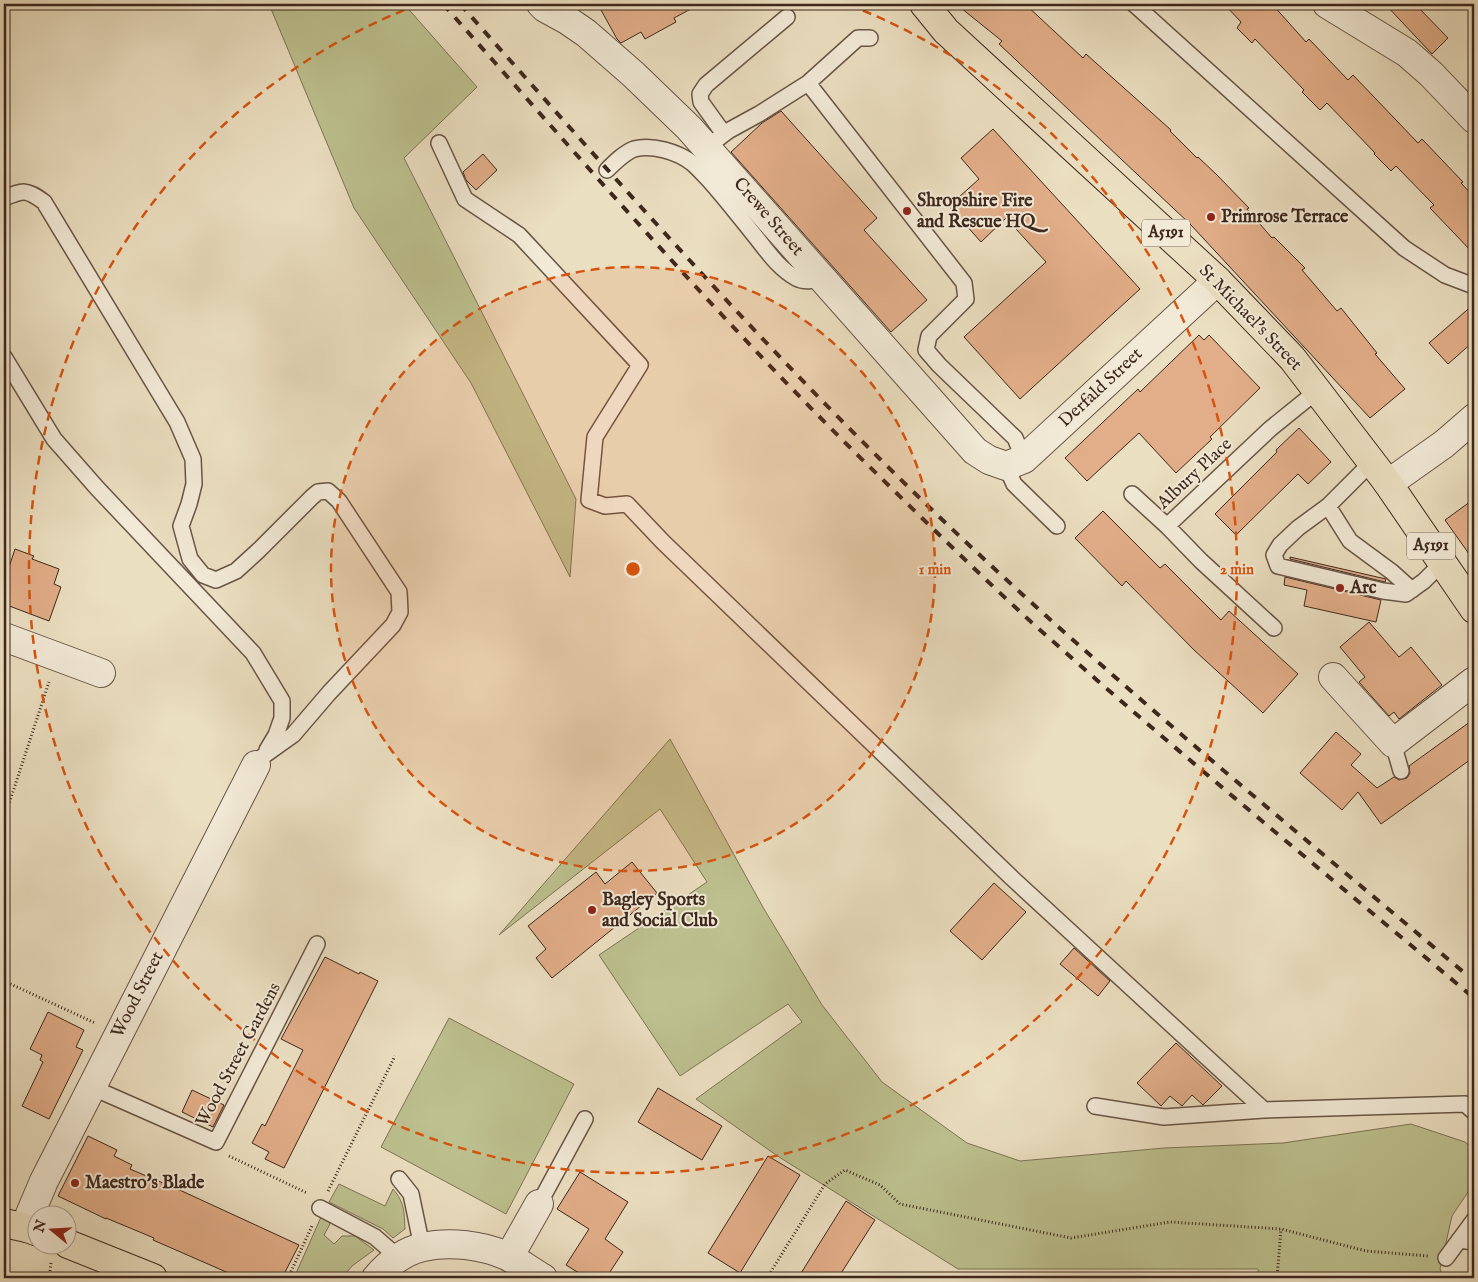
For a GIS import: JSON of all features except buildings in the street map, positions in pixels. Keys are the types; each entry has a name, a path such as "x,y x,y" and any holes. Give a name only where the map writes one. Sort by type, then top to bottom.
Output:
{"main road":[{"name":"St Michael's Street","path":"924,4 946,31 1216,280 1292,358 1380,472"},
{"name":"A5191","path":"1380,472 1474,609"},
{"path":"78,1248 154,1278"}],"street":[{"name":"Crewe Street","path":"541,4 545,8 574,12 586,33 633,74 689,128 715,140 821,276 975,451 989,460 1015,462"},
{"path":"1327,4 1408,53 1474,119"},
{"name":"Derfald Street","path":"1015,462 1206,292 1216,280"},
{"path":"1380,472 1396,478 1444,444 1474,418"},
{"path":"4,637 102,673"},
{"path":"1333,677 1392,744 1474,681"},
{"name":"Wood Street","path":"23,1228 44,1180 259,761"},
{"path":"509,1257 539,1204"},
{"path":"376,1278 383,1270 410,1252 441,1245 469,1246 492,1251 509,1257 543,1278"}],"lane":[{"path":"1134,4 1404,248 1445,275 1474,286"},
{"path":"787,17 706,85 700,94 715,140 808,83 858,38 870,38"},
{"path":"808,83 964,283 966,298 929,336 926,350 939,365 1015,438 1014,484 1057,526"},
{"path":"439,143 465,199 519,235 640,365 595,437 589,500 605,506 627,504 663,542 1012,878 1264,1110"},
{"path":"607,170 626,153 636,149 665,150 681,155 693,163 722,195 775,261 787,272 798,279 808,281 816,280 821,276"},
{"path":"4,198 20,191 32,193 44,202 177,422 193,460 194,484 181,526 190,559 203,575 216,580 236,571 312,497 318,492 328,492 339,501 399,592 400,612 393,625 292,735 259,761"},
{"path":"4,357 54,439 96,488 253,654 266,674 282,701 282,718 276,735 259,761"},
{"name":"Albury Place","path":"1274,628 1201,561 1167,526 1270,429 1316,391"},
{"path":"1380,472 1328,506 1280,544 1274,555 1278,566 1383,592 1406,594 1424,582 1442,563"},
{"path":"1132,494 1167,526"},
{"path":"1328,506 1350,541 1392,572 1412,590"},
{"path":"1392,744 1401,771"},
{"name":"Wood Street Gardens","path":"91,1087 216,1142 318,944"},
{"path":"1095,1106 1164,1117 1264,1110 1465,1104 1474,1112"},
{"path":"539,1204 586,1119"},
{"path":"322,1204 375,1237 410,1252 411,1194 398,1179"},
{"path":"1446,1258 1467,1241 1474,1220"}],"path":[{"path":"4,819 58,657"},
{"path":"4,981 118,1034"},
{"path":"288,1278 322,1204 395,1056"},
{"path":"216,1142 222,1154 322,1204"},
{"path":"767,1278 825,1184 845,1170 880,1185 900,1204 1071,1238 1170,1222 1281,1229 1366,1251 1446,1258"},
{"path":"1277,1278 1281,1229"}],"green space":[{"path":"269,4 404,4 477,87 404,158 576,499 570,577 471,383 354,208"},
{"path":"670,739 764,909 822,1005 882,1082 967,1143 1020,1161 1164,1148 1283,1143 1411,1124 1465,1142 1474,1150 1474,1183 1452,1216 1440,1269 1444,1278 1259,1278 1258,1269 958,1269 779,1157 696,1099 802,1022 788,1004 680,1076 599,955 707,882 660,809 499,935"},
{"path":"449,1018 574,1084 506,1214 381,1147"},
{"path":"339,1184 385,1206 393,1189 402,1203 405,1229 393,1238 383,1229 329,1202"},
{"path":"321,1217 330,1224 324,1235 334,1244 342,1236 355,1236 374,1250 352,1266 342,1278 294,1278"}],"railway":[{"path":"443,4 603,184 765,361 821,419 953,548 1029,620 1139,716 1474,998"},
{"path":"460,4 615,179 721,294 883,462 1026,597 1173,728 1474,981"}],"place":[{"name":"Shropshire Fire and Rescue HQ","path":"907,211"},
{"name":"Primrose Terrace","path":"1211,217"},
{"name":"Arc","path":"1340,588"},
{"name":"Bagley Sports and Social Club","path":"592,910"},
{"name":"Maestro's Blade","path":"75,1183"}]}
